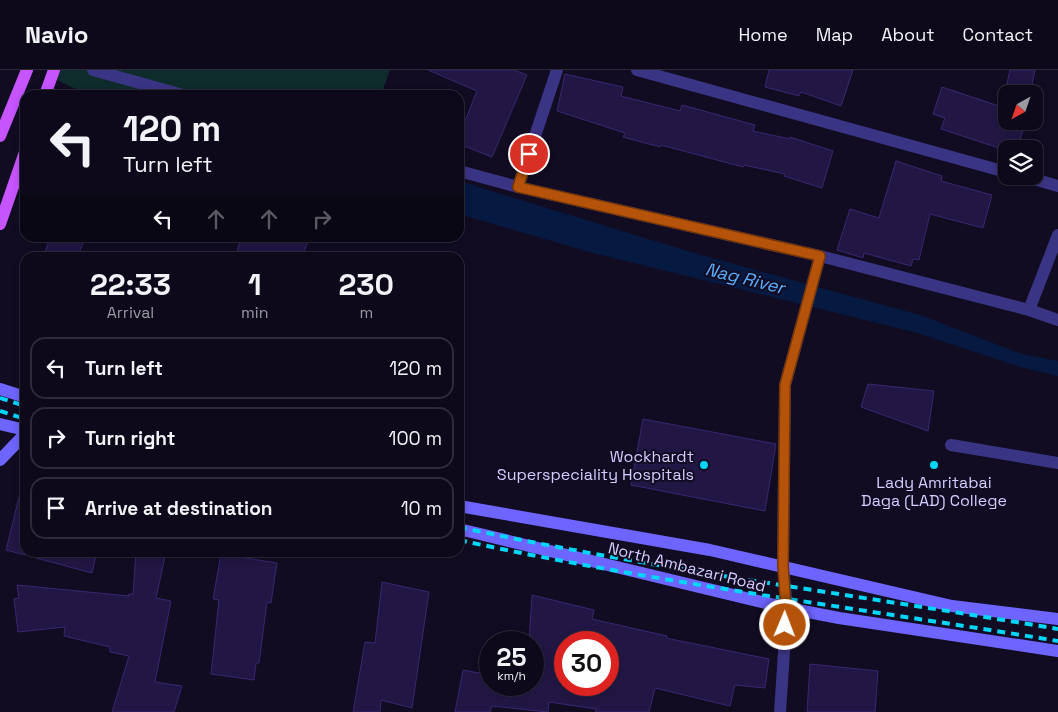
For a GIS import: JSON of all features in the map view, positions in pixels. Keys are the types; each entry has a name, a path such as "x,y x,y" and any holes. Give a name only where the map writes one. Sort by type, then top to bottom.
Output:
{"main road":[{"path":"0,136 27,70"},
{"path":"47,90 54,70"},
{"path":"0,224 20,166"},
{"path":"1,386 20,395"},
{"path":"0,424 20,429"},
{"path":"0,460 20,439"},
{"name":"North Ambazari Road","path":"464,507 710,550 952,606 1058,619"},
{"name":"North Ambazari Road","path":"464,530 786,608 1058,651"}],"street":[{"path":"93,70 166,90"},
{"path":"518,187 557,70"},
{"path":"637,70 998,170"},
{"path":"464,172 1029,310 1058,320"},
{"path":"1043,182 1058,186"},
{"path":"1029,310 1058,235"},
{"path":"780,712 786,608 783,566 785,385 819,260"},
{"path":"951,445 1058,463"}],"green space":[{"path":"58,70 390,70 383,90 81,90 57,80"}],"water":[{"name":"Nag River","path":"464,183 694,253 920,315 1022,354 1058,361 1058,376 1020,367 914,332 589,252 464,215"}],"building":[{"path":"428,70 514,70 527,75 492,157 464,146 464,124 477,91"},
{"path":"769,70 853,70 841,106 801,92 799,96 765,87"},
{"path":"1010,70 1035,70 1032,85 1007,85"},
{"path":"565,74 623,87 621,96 680,111 682,105 755,125 753,131 790,139 790,137 833,151 822,188 784,176 785,174 744,165 743,167 623,137 625,133 557,111"},
{"path":"942,87 998,106 998,130 1023,130 1020,140 998,140 998,148 941,129 945,118 933,114"},
{"path":"896,161 942,176 941,181 992,195 983,228 930,214 919,260 913,259 911,266 864,253 863,258 837,250 850,209 879,218"},
{"path":"49,242 83,242 79,252 45,252"},
{"path":"240,242 308,242 304,252 237,252"},
{"path":"868,384 934,391 928,431 861,407"},
{"name":"Wockhardt Superspeciality Hospitals","path":"643,419 776,444 765,511 631,485"},
{"path":"19,497 20,497 20,554 6,550"},
{"path":"36,557 96,557 92,573"},
{"path":"136,557 165,557 156,598 171,601 155,682 182,686 174,712 112,712 129,656 110,652 110,647 64,636 65,627 18,632 14,599 19,598 17,585 129,596 129,594 133,594"},
{"path":"220,557 240,557 277,563 271,603 267,602 259,663 256,663 254,680 211,674 219,600 213,599"},
{"path":"382,582 429,592 412,708 381,700 380,712 353,712 365,642 375,643"},
{"path":"532,595 594,610 592,619 667,636 666,638 769,659 765,688 735,685 730,706 655,688 649,712 596,712 596,709 549,702 548,712 492,706 490,712 455,712 463,670 479,673 479,696 544,696 544,631 530,631"},
{"path":"810,664 878,671 875,712 807,712"}],"railway":[{"path":"0,398 20,404"},
{"path":"0,411 20,417"},
{"path":"464,528 683,569 1058,629"},
{"path":"464,541 683,582 1058,641"}],"place":[{"name":"Wockhardt Superspeciality Hospitals","path":"704,465"},
{"name":"Lady Amritabai Daga (LAD) College","path":"934,465"}],"route":[{"path":"529,154 518,187 820,256 785,385 783,566 786,608 785,625"}]}
